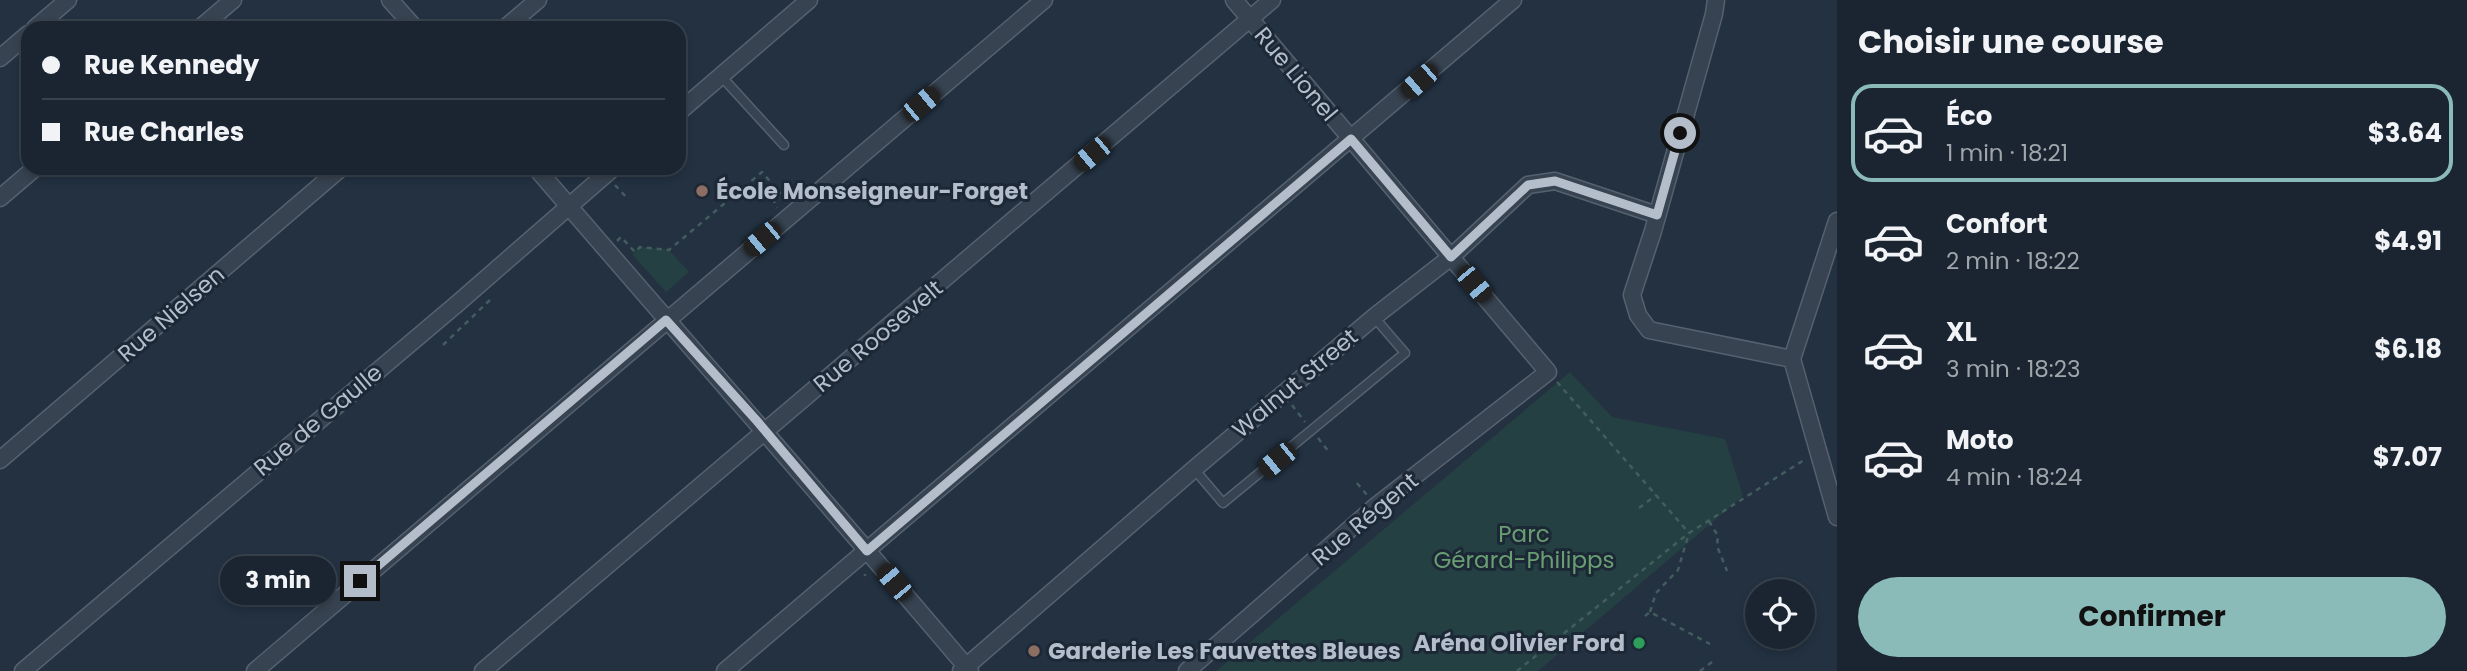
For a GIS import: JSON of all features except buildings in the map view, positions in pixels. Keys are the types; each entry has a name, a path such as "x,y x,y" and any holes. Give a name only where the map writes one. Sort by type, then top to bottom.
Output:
{"street":[{"path":"43,21 68,0"},
{"path":"208,21 233,0"},
{"path":"390,0 409,21"},
{"path":"513,21 538,0"},
{"path":"686,106 809,0"},
{"path":"255,671 1044,0"},
{"name":"Rue Lionel","path":"1234,0 1552,376"},
{"name":"Rue Roosevelt","path":"483,671 1272,0"},
{"path":"724,671 1513,0"},
{"path":"1716,0 1657,215 1632,295 1638,315 1649,330 1792,359"},
{"path":"0,58 21,40"},
{"path":"0,198 27,175"},
{"name":"Rue Nielsen","path":"0,460 333,175"},
{"path":"542,175 765,431 966,670"},
{"name":"Rue de Gaulle","path":"23,671 458,303 605,175"},
{"name":"Walnut Street","path":"966,670 1194,469 1374,317 1451,257 1528,185 1555,181 1657,215"},
{"path":"1837,221 1832,258 1792,359 1837,517"},
{"name":"Rue Régent","path":"1187,671 1377,506 1552,376"}],"lane":[{"path":"722,76 784,145"},
{"path":"1194,469 1223,503 1405,353 1374,317"}],"path":[{"path":"617,241 621,237 635,252 640,247 669,250 762,172 780,193 772,199 783,221"},
{"path":"443,345 491,299"},
{"path":"1552,376 1689,533"},
{"path":"1517,671 1689,533 1804,460"},
{"path":"1356,483 1371,500"},
{"path":"1639,508 1657,494"},
{"path":"1709,520 1718,536 1717,547 1727,571"},
{"path":"1645,616 1650,612 1656,593 1678,570 1689,533"},
{"path":"1650,612 1710,644"},
{"path":"1700,671 1712,662"}],"green space":[{"path":"640,247 669,250 689,272 666,292 632,254"},
{"name":"Parc Gérard-Philipps","path":"1570,372 1612,417 1725,439 1743,496 1538,671 1216,671"}],"place":[{"name":"École Monseigneur-Forget","path":"702,191"},
{"name":"Aréna Olivier Ford","path":"1639,643"},
{"name":"Garderie Les Fauvettes Bleues","path":"1034,651"}],"route":[{"path":"360,581 666,320 757,421 867,551 1351,139 1451,257 1528,185 1555,181 1657,215 1680,133"}]}
